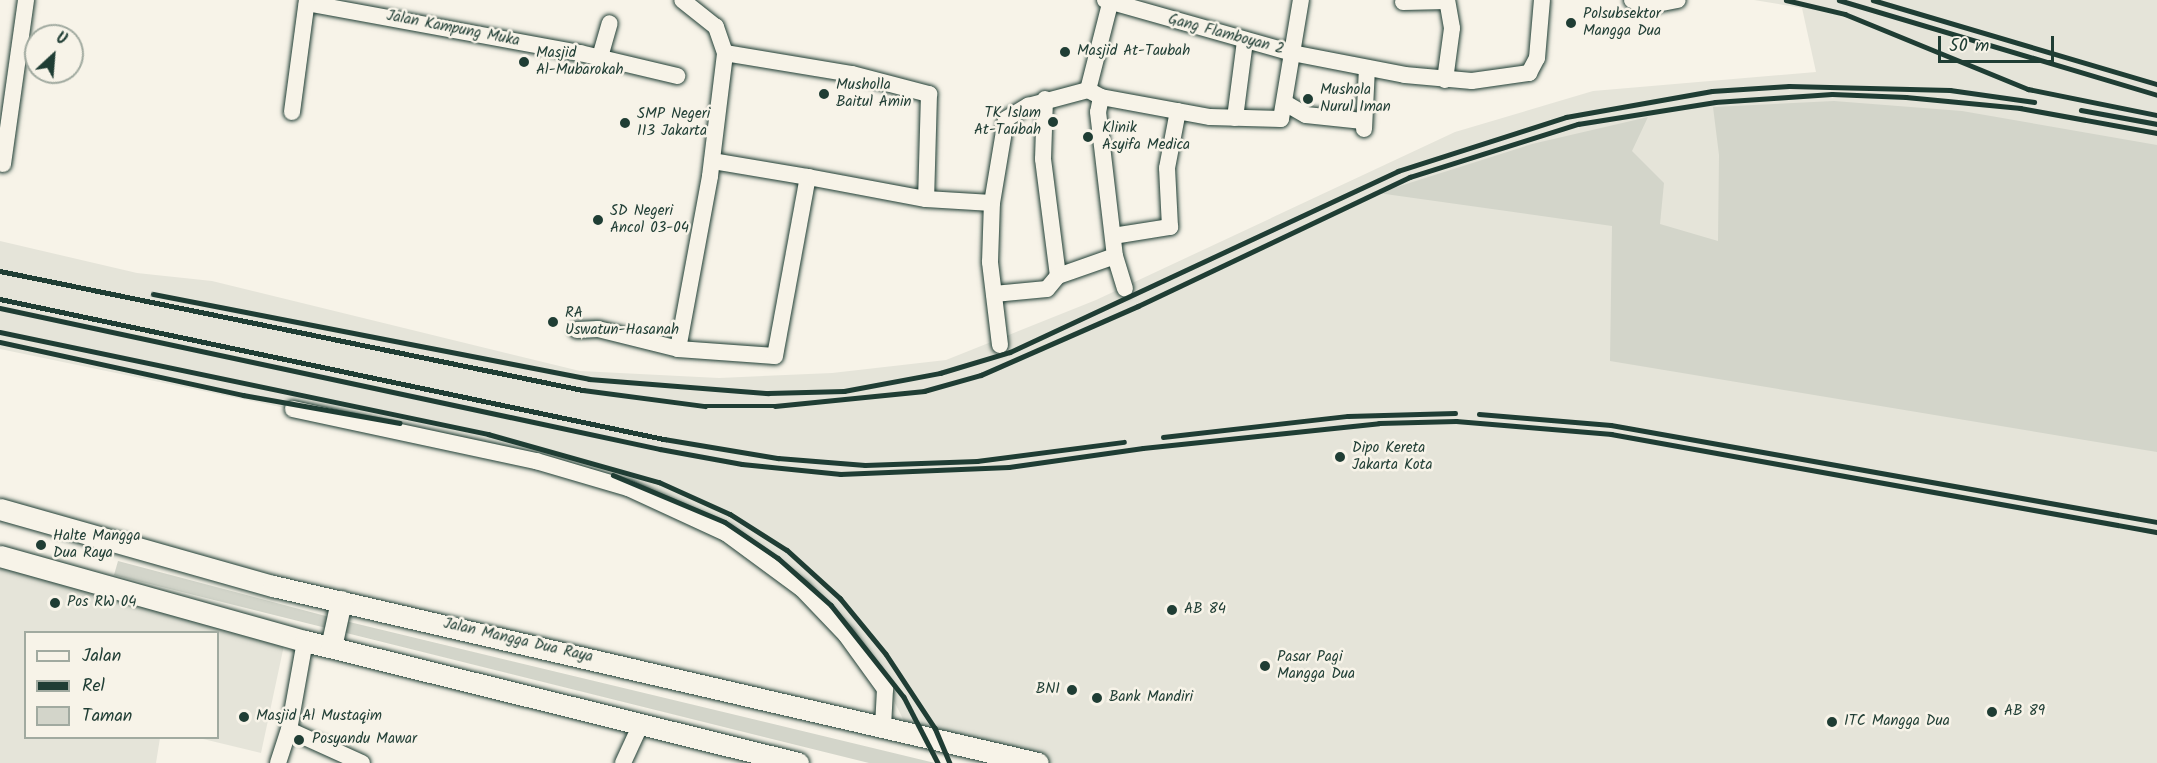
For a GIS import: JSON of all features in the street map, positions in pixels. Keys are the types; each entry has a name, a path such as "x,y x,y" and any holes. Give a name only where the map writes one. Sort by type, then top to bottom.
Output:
{"main road":[{"name":"Jalan Mangga Dua Raya","path":"0,509 273,586 882,724 1038,763"},
{"path":"0,556 305,641 640,726 798,763"},
{"path":"331,647 341,602"}],"street":[{"path":"3,164 26,0"},
{"path":"678,349 712,161 725,53 716,27 682,0"},
{"name":"Gang Flamboyan 2","path":"1107,2 1292,52 1301,0"},
{"path":"1000,345 990,258 992,203 1006,118 1045,99 1094,94 1178,111 1234,118 1281,119 1292,52 1367,68 1445,80 1484,80 1529,73 1537,58 1542,0"},
{"path":"1632,0 1657,4 1678,0"},
{"path":"292,112 307,1"},
{"name":"Jalan Kampung Muka","path":"307,1 385,8 677,76"},
{"path":"1403,2 1447,1 1452,28 1445,80"},
{"path":"1107,2 1094,94 1115,256 1125,289"},
{"path":"600,57 610,23"},
{"path":"1234,118 1245,41"},
{"path":"725,53 852,74 929,94 926,199"},
{"path":"1285,103 1306,115 1364,125 1367,68"},
{"path":"1045,99 1043,159 1058,276"},
{"path":"1113,236 1170,227 1167,168 1178,111"},
{"path":"712,161 926,199 992,203"},
{"path":"577,330 598,329 678,349 776,356 808,177"},
{"path":"994,294 1047,289 1058,276 1115,256"},
{"path":"293,409 536,461 628,488 726,533 802,590 846,635 885,689 882,724"},
{"path":"278,763 289,730 305,641"},
{"path":"623,763 640,726"},
{"path":"289,730 362,763"}],"shaded area":[{"path":"1754,0 2157,0 2157,763 1042,763 906,725 888,689 784,570 632,486 401,432 0,349 0,241 137,273 212,281 580,371 719,378 832,373 946,360 1096,300 1455,132 1593,91 1816,72 1802,8"},
{"path":"0,556 286,636 261,753 203,739 219,739 219,631 24,631 24,739 160,739 156,763 0,763"}],"green space":[{"path":"1834,101 1962,111 2157,145 2157,452 1610,361 1612,226 1378,193 1532,144 1648,117 1632,151 1664,183 1660,224 1718,241 1719,155 1713,107"},
{"path":"118,561 337,619 935,763 869,763 114,575"}],"railway":[{"path":"1786,0 1845,14 2028,89 2157,115"},
{"path":"1839,0 2157,95"},
{"path":"1873,0 2157,84"},
{"path":"153,294 589,379 768,393 844,391 940,373 1010,352 1398,171 1566,117 1712,91 1789,86 1950,90 2034,102"},
{"path":"0,271 583,390 705,406 775,406 924,391 981,375 1138,306 1410,177 1578,124 1715,102 1832,94 1906,97 2020,108 2157,133"},
{"path":"2081,110 2157,124"},
{"path":"0,299 664,439 778,458 865,465 977,461 1124,442"},
{"path":"0,308 660,449 742,464 840,474 1009,467 1143,448 1379,423 1456,421 1611,434 2157,532"},
{"path":"0,332 488,434 659,482 730,514 787,550 840,598 886,654 935,728 950,763"},
{"path":"0,342 243,395 400,423"},
{"path":"1163,437 1348,416 1455,413"},
{"path":"1479,414 1611,425 2157,522"},
{"path":"613,475 725,522 778,558 831,605 904,697 938,763"}],"place":[{"name":"Polsubsektor Mangga Dua","path":"1571,23"},
{"name":"Masjid At-Taubah","path":"1065,52"},
{"name":"Masjid Al-Mubarokah","path":"524,62"},
{"name":"Musholla Baitul Amin","path":"824,94"},
{"name":"Mushola Nurul Iman","path":"1308,99"},
{"name":"TK Islam At-Taubah","path":"1053,122"},
{"name":"SMP Negeri 113 Jakarta","path":"625,123"},
{"name":"Klinik Asyifa Medica","path":"1088,137"},
{"name":"SD Negeri Ancol 03-04","path":"598,220"},
{"name":"RA Uswatun-Hasanah","path":"553,322"},
{"name":"Dipo Kereta Jakarta Kota","path":"1340,457"},
{"name":"Halte Mangga Dua Raya","path":"41,545"},
{"name":"Pos RW 04","path":"55,603"},
{"name":"AB 84","path":"1172,610"},
{"name":"Pasar Pagi Mangga Dua","path":"1265,666"},
{"name":"BNI","path":"1072,690"},
{"name":"Bank Mandiri","path":"1097,698"},
{"name":"AB 89","path":"1992,712"},
{"name":"Masjid Al Mustaqim","path":"244,717"},
{"name":"ITC Mangga Dua","path":"1832,722"},
{"name":"Posyandu Mawar","path":"299,740"}]}
